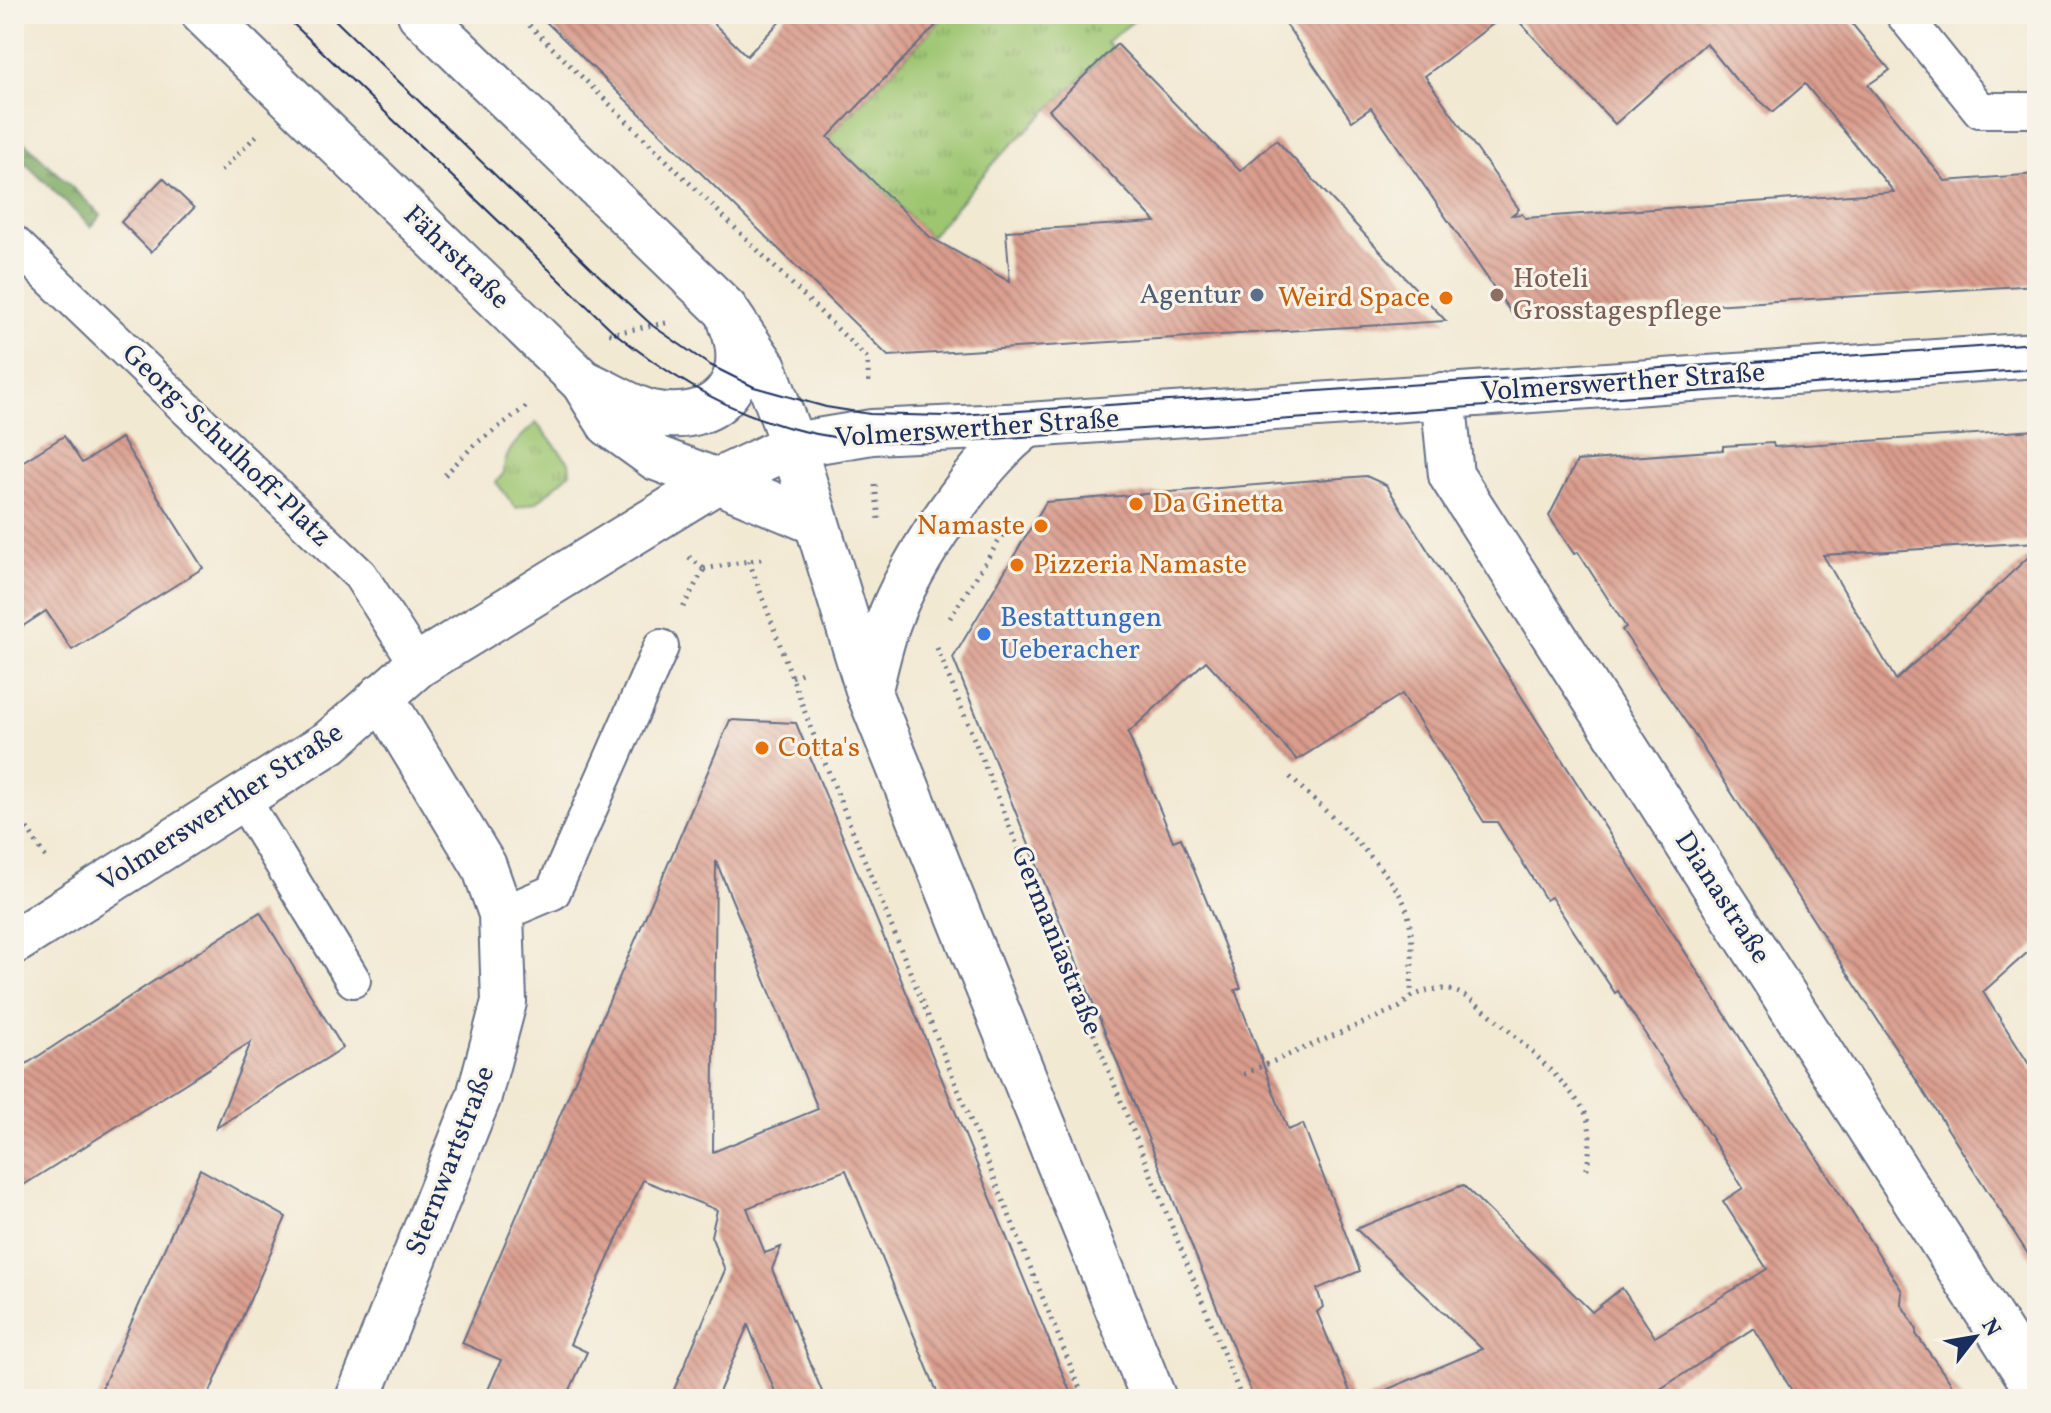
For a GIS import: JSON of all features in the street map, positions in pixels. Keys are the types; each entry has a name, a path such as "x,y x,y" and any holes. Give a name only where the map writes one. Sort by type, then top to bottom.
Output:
{"street":[{"name":"Fährstraße","path":"204,14 583,382 609,424 656,458 717,481"},
{"path":"420,14 725,309 764,367 793,445 869,693 1154,1399"},
{"path":"583,382 650,412 686,415 710,407 728,391 740,370 740,344 725,309"},
{"name":"Volmerswerther Straße","path":"14,942 330,742 418,665 717,481 793,445 872,432 1028,425 2037,355"},
{"name":"Dianastraße","path":"1443,395 1451,475 2037,1390"},
{"path":"869,693 889,620 933,537 1009,438 1028,425"},
{"path":"717,481 815,522"},
{"name":"Sternwartstraße","path":"358,1399 479,1096 504,1002 501,914 484,866 381,696"}],"lane":[{"path":"1903,14 1980,110 2037,110"},
{"name":"Georg-Schulhoff-Platz","path":"14,243 360,575 418,665"},
{"path":"501,914 553,892 661,647"},
{"path":"242,798 353,980"}],"path":[{"path":"518,14 867,358 868,371"},
{"path":"221,171 264,129"},
{"path":"602,336 671,322"},
{"path":"445,475 474,445 529,405"},
{"path":"875,493 879,520"},
{"path":"943,630 1011,521"},
{"path":"685,554 704,569 771,557"},
{"path":"749,561 792,677 1084,1399"},
{"name":"Germaniastraße","path":"935,642 1242,1399"},
{"path":"792,677 802,673"},
{"path":"1286,773 1388,877 1407,908 1412,933 1411,997"},
{"path":"14,808 75,904"},
{"path":"1244,1074 1400,1007 1411,997 1435,988 1462,994 1496,1017 1585,1111 1591,1136 1586,1175"}],"green space":[{"path":"947,14 1143,14 1106,42 1113,48 998,158 930,237 828,137"},
{"path":"14,132 101,215 91,227 14,152"},
{"path":"536,423 569,462 570,473 537,502 516,508 496,482 504,473 509,451"}],"building":[{"path":"538,14 704,14 747,56 787,14 947,14 828,137 930,237 1010,282 1006,231 1156,222 1049,110 1117,44 1240,171 1276,140 1446,321 888,356"},
{"path":"1279,14 1506,14 1425,76 1519,209 1512,215 1522,214 1525,218 1894,192 1805,84 1773,112 1736,80 1706,43 1615,124 1512,14 1844,14 1890,70 1868,85 1945,181 2037,174 2037,285 1514,317 1371,108 1352,121"},
{"path":"163,178 194,208 151,252 121,222"},
{"path":"2037,430 2037,542 1823,555 1896,680 2037,549 2037,944 1983,992 2037,1077 2037,1268 1690,728 1622,630 1626,627 1578,552 1574,554 1549,516 1577,461 1723,450 1723,446 1773,443 1774,447"},
{"path":"64,436 82,463 121,438 203,568 72,650 46,611 14,632 14,467"},
{"path":"1366,476 1386,485 1902,1291 1901,1304 1917,1330 1916,1334 1962,1399 1797,1399 1754,1328 1645,1399 1365,1399 1482,1349 1356,1229 1463,1185 1592,1312 1622,1288 1655,1337 1767,1269 1723,1201 1743,1188 1618,991 1615,993 1551,897 1546,900 1497,822 1484,822 1402,694 1297,760 1206,661 1128,733 1173,841 1181,838 1209,907 1241,988 1235,990 1288,1130 1303,1124 1360,1271 1317,1289 1323,1307 1317,1312 1353,1399 1254,1399 953,658 1046,502"},
{"path":"730,720 796,723 1073,1399 940,1399 846,1170 747,1208 765,1253 781,1247 772,1269 825,1399 778,1399 748,1325 716,1399 670,1399 725,1270 711,1236 717,1210 643,1180 570,1344 587,1352 566,1399 484,1399 501,1360 462,1343","holes":["716,861 818,1109 713,1152"]},
{"path":"260,912 343,1048 216,1128 251,1042 14,1191 14,1072"},
{"path":"200,1169 286,1217 207,1399 97,1399"}],"tram line":[{"path":"283,14 615,333 689,385 763,420 802,431 842,438 933,443 2037,369"},
{"path":"329,14 653,326 708,364 754,387 826,407 870,414 944,416 2037,343"}],"place":[{"name":"Agentur","path":"1257,295"},
{"name":"Hoteli Grosstagespflege","path":"1497,295"},
{"name":"Weird Space","path":"1446,298"},
{"name":"Da Ginetta","path":"1136,504"},
{"name":"Namaste","path":"1041,526"},
{"name":"Pizzeria Namaste","path":"1017,565"},
{"name":"Bestattungen Ueberacher","path":"984,634"},
{"name":"Cotta's","path":"762,748"}]}
